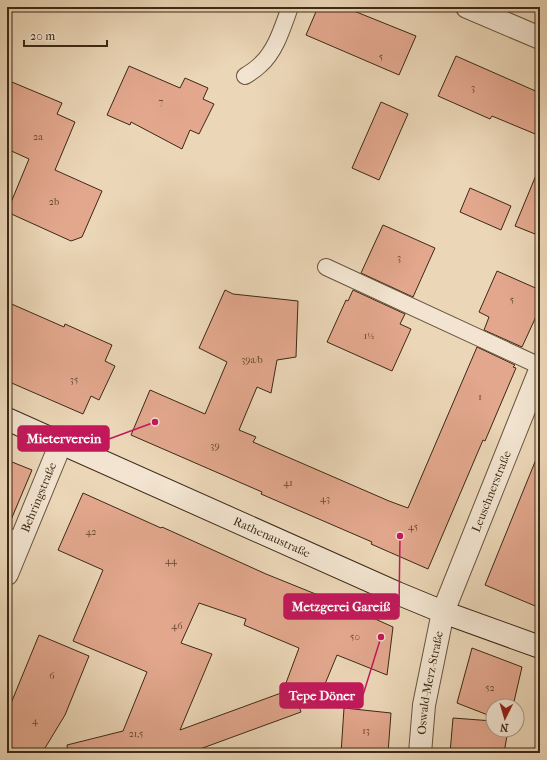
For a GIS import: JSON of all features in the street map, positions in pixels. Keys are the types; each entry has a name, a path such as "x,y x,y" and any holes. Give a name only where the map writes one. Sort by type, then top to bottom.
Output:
{"street":[{"path":"467,7 540,38"},
{"name":"Leuschnerstraße","path":"443,612 540,370"},
{"name":"Rathenaustraße","path":"7,419 397,593 443,612 540,647"},
{"name":"Behringstraße","path":"7,574 14,539 62,443"},
{"name":"Oswald-Merz-Straße","path":"420,753 424,705 443,612"}],"lane":[{"path":"245,76 261,65 270,54 290,7"},
{"path":"326,267 540,366"}],"building":[{"path":"318,7 344,7 416,36 399,75 306,35"},
{"path":"456,56 540,93 540,136 492,116 490,119 438,96"},
{"path":"129,66 180,88 185,78 208,88 203,99 214,104 199,134 190,130 182,149 131,122 130,125 107,115"},
{"path":"7,80 62,103 57,114 75,122 55,170 102,191 82,237 71,241 7,212 29,159 7,149"},
{"path":"381,102 408,114 379,180 352,168"},
{"path":"540,168 540,236 515,226"},
{"path":"470,188 511,206 501,230 460,212"},
{"path":"383,225 435,248 413,297 361,273"},
{"path":"497,271 540,290 540,308 522,347 484,330 489,317 479,312"},
{"path":"225,290 233,294 298,301 296,357 277,360 271,393 257,387 239,430 256,437 253,442 408,508 477,347 515,365 513,367 516,368 485,441 483,440 428,569 371,544 372,542 261,494 262,492 131,435 150,390 205,414 227,362 199,348"},
{"path":"353,290 405,314 400,324 411,329 392,371 327,342 346,300 348,301"},
{"path":"7,302 64,327 65,324 112,345 105,361 115,366 99,400 91,396 83,414 7,381"},
{"path":"540,452 540,608 485,585"},
{"path":"7,460 32,470 8,527 7,527"},
{"path":"83,493 266,574 333,600 393,627 387,675 337,655 325,684 293,689 301,712 189,753 68,753 67,745 123,731 147,672 73,641 103,570 58,550","holes":["199,603 246,619 244,625 299,648 283,691 292,689 180,730 212,654 181,643"]},
{"path":"39,635 89,656 65,715 42,753 7,753 7,713"},
{"path":"472,648 522,667 515,698 485,698 485,714 457,703"},
{"path":"344,708 391,713 388,753 341,753"},
{"path":"453,718 485,720 485,738 507,738 504,753 450,753"}],"place":[{"name":"Mieterverein","path":"155,422"},
{"name":"Metzgerei Gareiß","path":"400,536"},
{"name":"Tepe Döner","path":"381,637"}]}
